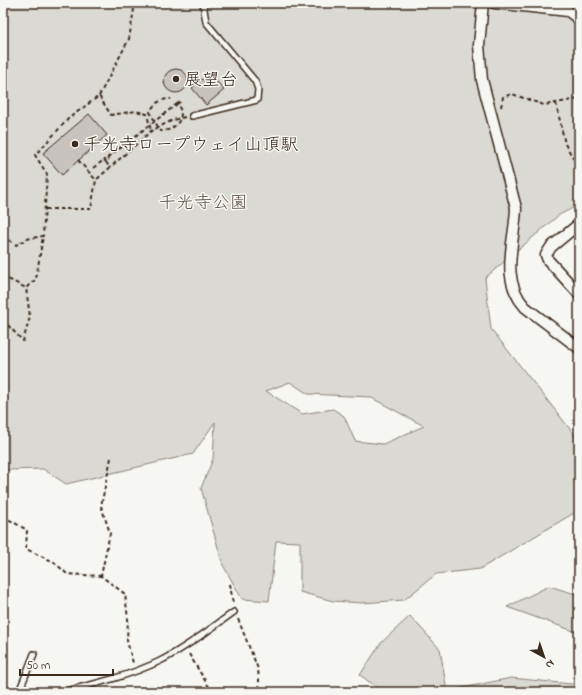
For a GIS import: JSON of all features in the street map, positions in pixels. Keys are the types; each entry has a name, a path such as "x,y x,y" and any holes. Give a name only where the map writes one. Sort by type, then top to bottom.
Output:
{"street":[{"path":"483,3 479,46 482,80 516,208 516,228 511,244 509,268 512,287 519,301 525,307 579,348"},
{"path":"494,3 568,11 579,19"},
{"path":"579,224 551,247 546,255 548,260 579,294"}],"lane":[{"path":"192,116 258,100 258,89 255,81 206,22 203,3"},
{"path":"62,692 136,671 160,661 185,646 234,612"},
{"path":"19,692 34,654"}],"path":[{"path":"26,288 36,279 43,236 45,209 47,174 35,155 69,118 99,96 129,39 135,3"},
{"path":"500,110 503,97 512,94 544,104 579,99"},
{"path":"99,96 111,115 136,111 147,114 151,131"},
{"path":"171,99 163,99 153,106 150,112 160,131 168,132 178,123 181,114 177,104"},
{"path":"93,168 181,101"},
{"path":"556,102 565,144 579,168"},
{"path":"45,209 91,209 96,180 111,166 151,131 173,120 192,116"},
{"path":"105,159 111,166"},
{"path":"105,159 109,160"},
{"path":"78,160 96,180"},
{"path":"3,236 16,245 27,239 43,236"},
{"path":"3,275 26,288"},
{"path":"3,320 23,341 30,317 26,288"},
{"path":"101,576 110,533 101,506 111,458"},
{"path":"3,516 27,530 26,549 54,562 67,574 101,576 125,594 128,619 127,641 136,671"},
{"path":"230,584 234,612 258,669 260,692"},
{"path":"185,646 212,692"}],"green space":[{"name":"千光寺公園","path":"3,3 579,3 579,205 559,215 485,278 491,329 574,434 579,445 579,510 480,569 436,574 404,600 362,603 333,601 300,592 300,542 276,541 269,601 242,599 223,565 201,488 213,459 215,422 193,454 66,484 43,469 7,470 3,464","holes":["290,382 308,394 370,397 424,426 383,444 355,441 344,416 333,409 302,414 266,391"]},
{"path":"549,586 579,595 579,633 507,607"},
{"path":"410,616 440,649 447,691 511,678 571,684 579,681 579,692 383,692 360,675 381,643"}],"building":[{"name":"展望台","path":"176,69 185,72 188,81 185,90 176,93 167,90 164,81 167,72"},
{"path":"213,77 224,90 206,105 192,88 202,79 205,82"},
{"name":"千光寺ロープウェイ山頂駅","path":"89,114 107,135 62,175 43,153"}],"place":[{"name":"展望台","path":"176,79"},
{"name":"千光寺ロープウェイ山頂駅","path":"75,144"}]}
